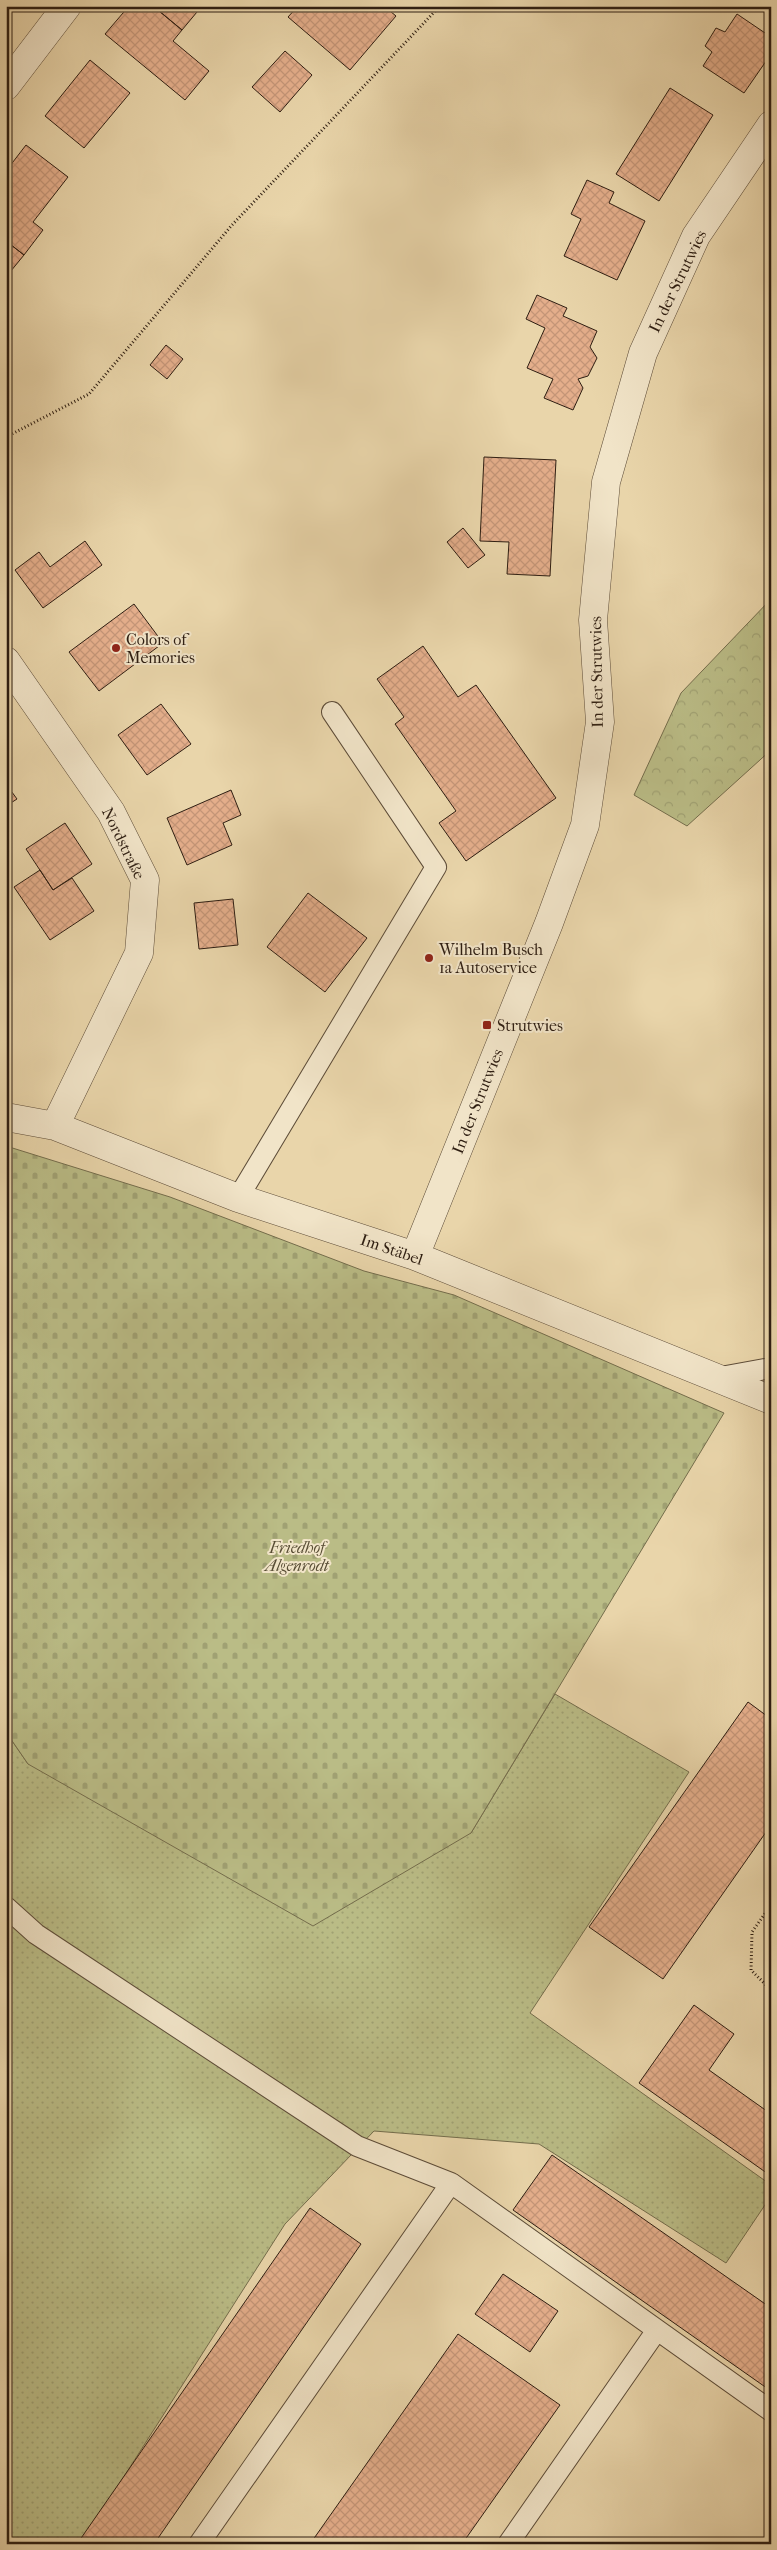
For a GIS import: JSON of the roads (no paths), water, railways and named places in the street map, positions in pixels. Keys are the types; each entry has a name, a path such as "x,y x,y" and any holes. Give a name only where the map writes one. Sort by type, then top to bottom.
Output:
{"street":[{"path":"6,86 67,6"},
{"name":"In der Strutwies","path":"414,1256 549,923 585,825 600,722 593,620 606,482 643,353 696,236 771,125"},
{"name":"Nordstraße","path":"6,661 111,812 145,880 140,953 55,1126"},
{"name":"Im Stäbel","path":"6,1117 55,1126 238,1198 414,1256 771,1400"}],"lane":[{"path":"238,1198 436,867 332,712"},
{"path":"716,1378 771,1368"},
{"path":"6,1907 36,1934 356,2146 451,2183 771,2411"},
{"path":"199,2544 451,2183"},
{"path":"508,2544 657,2330"}],"place":[{"name":"Colors of Memories","path":"116,648"},
{"name":"Wilhelm Busch 1a Autoservice","path":"429,958"},
{"name":"Strutwies","path":"487,1025"}],"park label":[{"name":"Friedhof Algenrodt","path":"297,1556"}]}
